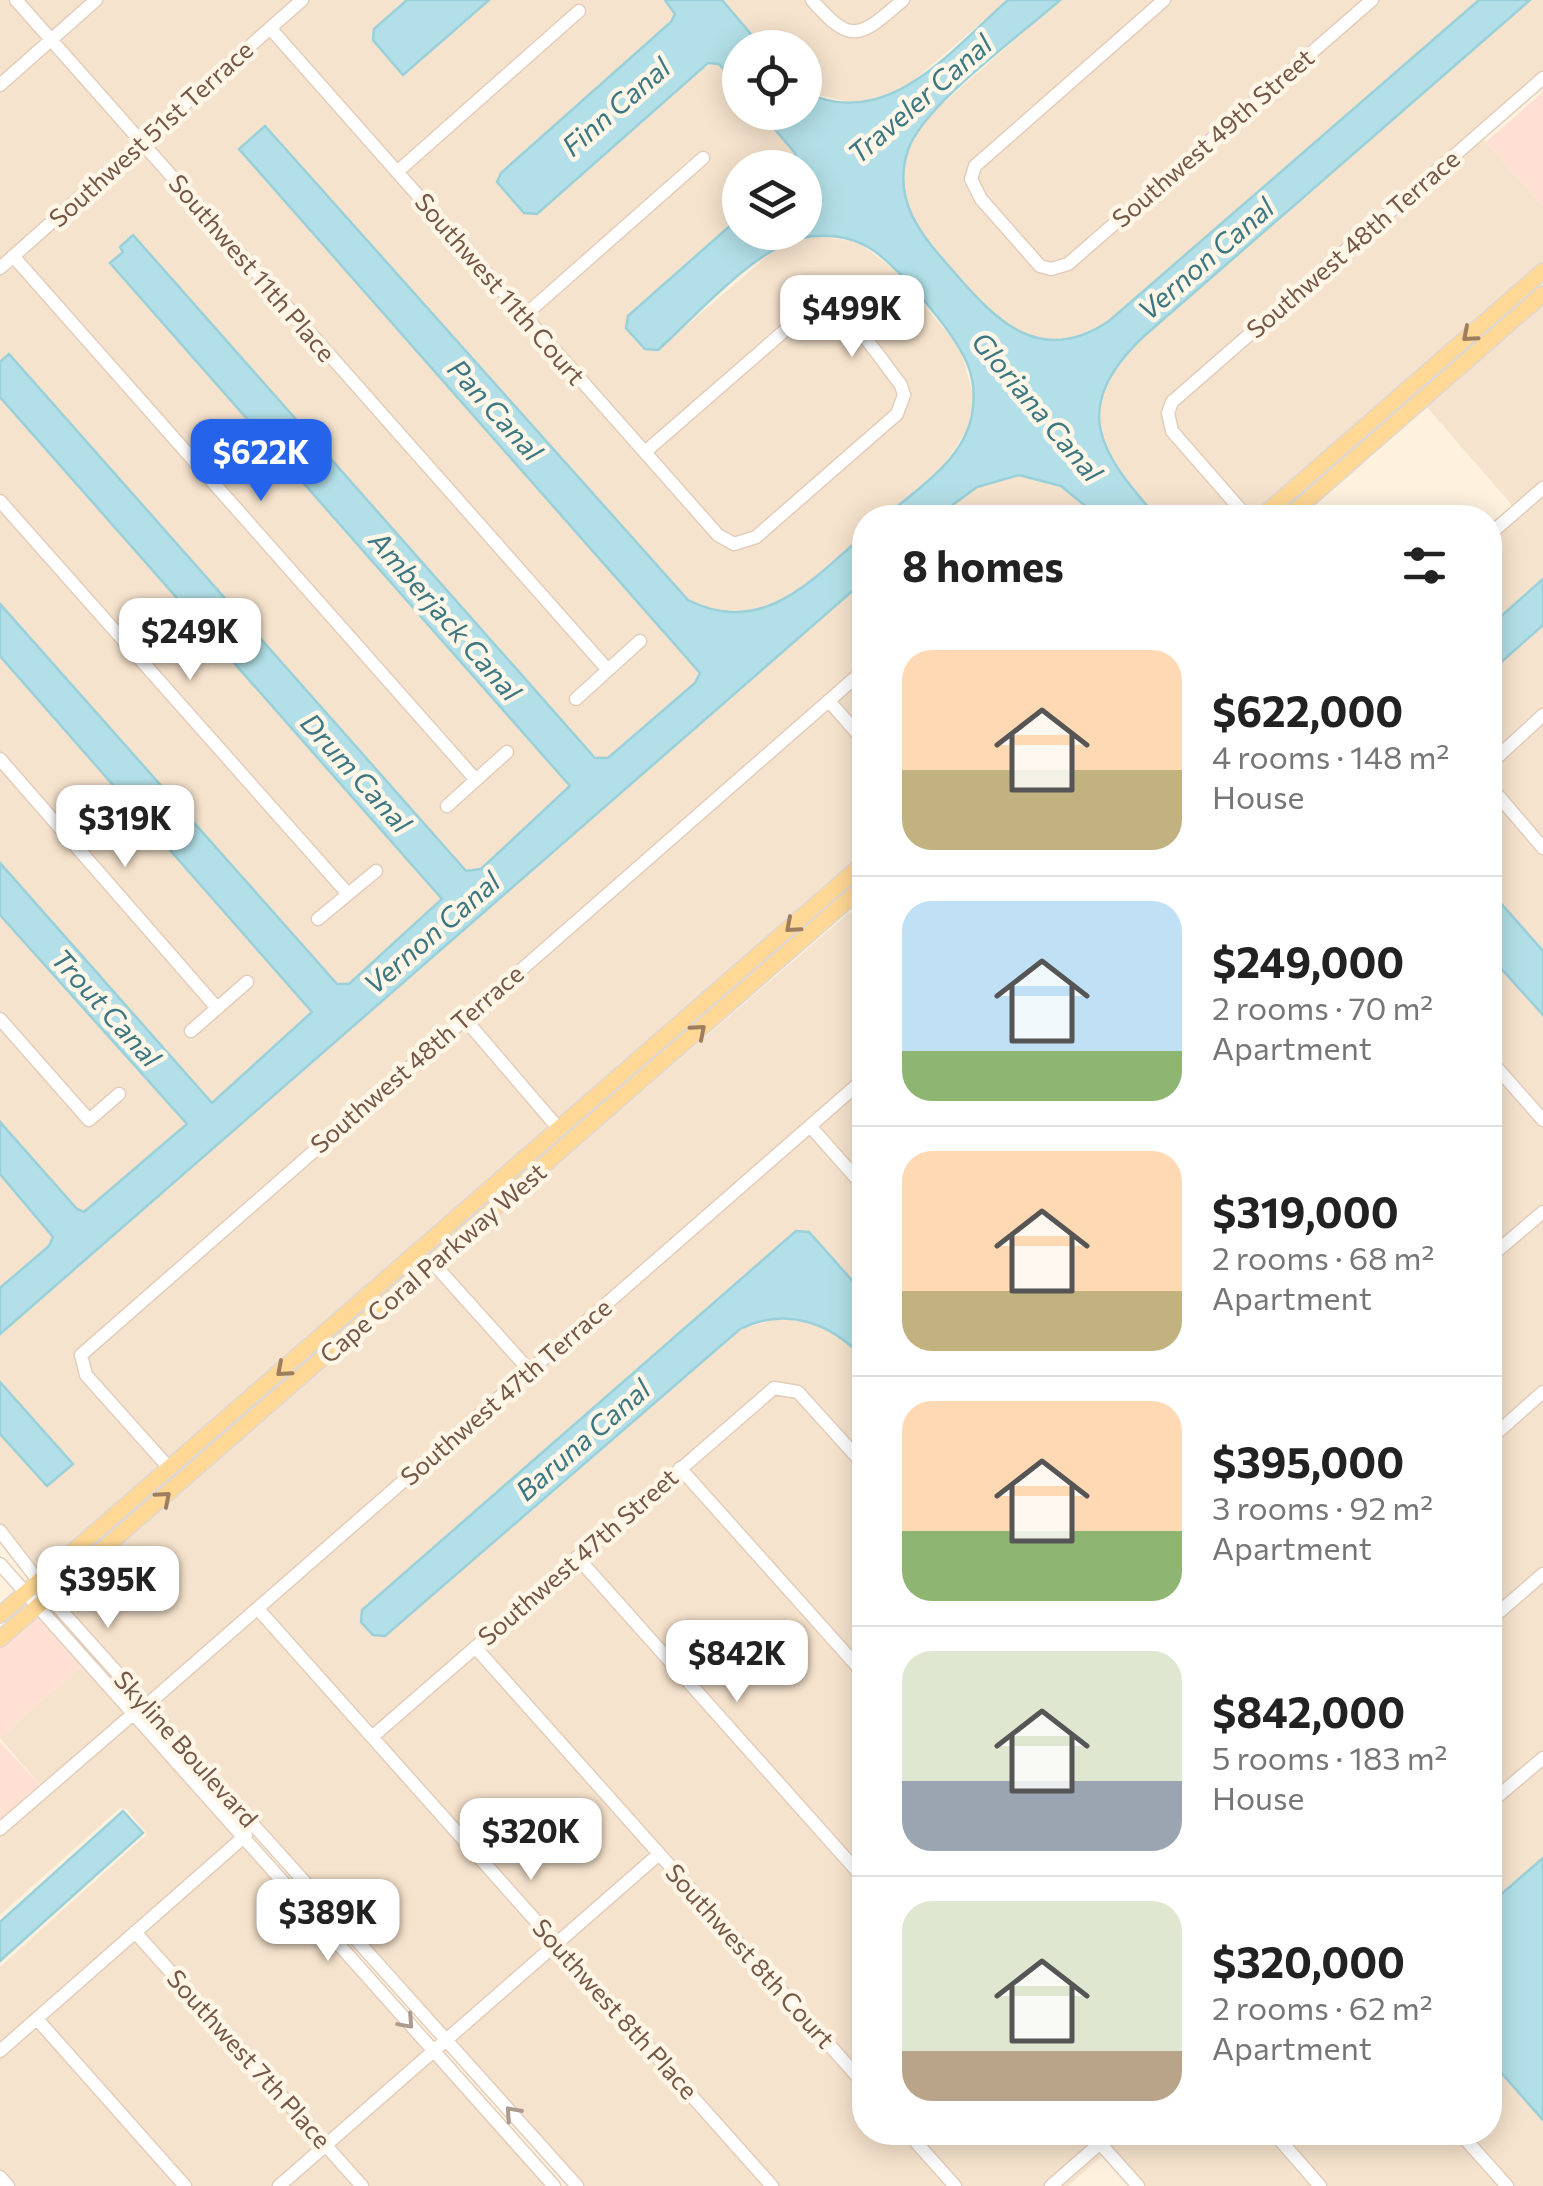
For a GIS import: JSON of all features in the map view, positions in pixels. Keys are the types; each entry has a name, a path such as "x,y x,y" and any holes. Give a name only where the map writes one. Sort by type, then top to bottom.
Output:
{"main road":[{"path":"1275,505 1543,272"},
{"path":"1302,505 1542,295"},
{"path":"1362,452 1360,442 1420,391 1440,362"},
{"name":"Cape Coral Parkway West","path":"0,1615 852,873"},
{"name":"Cape Coral Parkway West","path":"0,1639 852,897"},
{"path":"582,1133 582,1121 645,1066 662,1039"},
{"path":"472,1229 482,1209 550,1150 559,1129"}],"street":[{"name":"Southwest 11th Place","path":"16,0 608,670"},
{"path":"0,86 96,0"},
{"name":"Southwest 51st Terrace","path":"0,268 302,0"},
{"path":"812,0 837,29 849,34 870,29 903,0"},
{"name":"Southwest 49th Street","path":"1164,0 975,166 971,179 981,199 1028,255 1050,269 1068,264 1372,0"},
{"path":"398,172 579,11"},
{"name":"Southwest 11th Court","path":"270,28 718,535 734,544 756,537 896,414 904,395 901,385 839,312 824,305 814,306 646,452"},
{"name":"Southwest 48th Terrace","path":"1237,505 1172,431 1168,412 1197,379 1543,78"},
{"path":"525,316 702,158"},
{"path":"14,256 476,780"},
{"path":"1502,524 1543,488"},
{"path":"0,500 348,894"},
{"path":"576,700 640,641"},
{"name":"Southwest 48th Terrace","path":"170,1469 86,1375 82,1355 852,681"},
{"path":"830,701 852,727"},
{"path":"1502,753 1543,715"},
{"path":"447,806 507,752"},
{"path":"0,760 217,1008"},
{"path":"1502,800 1543,848"},
{"path":"318,919 376,871"},
{"path":"192,1031 247,982"},
{"path":"464,1018 559,1129"},
{"path":"0,1019 89,1120 120,1094"},
{"path":"1502,1078 1543,1120"},
{"name":"Southwest 47th Terrace","path":"148,1704 852,1089"},
{"path":"810,1126 852,1173"},
{"path":"1502,1247 1543,1212"},
{"path":"433,1263 530,1371"},
{"name":"Southwest 47th Street","path":"372,1737 765,1394 789,1387 798,1392 852,1452"},
{"path":"1502,1428 1543,1392"},
{"path":"680,1468 852,1660"},
{"name":"Skyline Boulevard","path":"0,1531 32,1588 84,1660 554,2186"},
{"path":"577,1557 852,1865"},
{"name":"Skyline Boulevard","path":"0,1564 32,1588"},
{"path":"1502,1610 1543,1574"},
{"name":"Skyline Boulevard","path":"43,1602 148,1704 577,2186"},
{"name":"Southwest 8th Place","path":"258,1608 772,2186"},
{"name":"Southwest 8th Court","path":"474,1647 852,2070"},
{"path":"84,1660 129,1701 148,1704"},
{"path":"0,1829 132,1714 155,1723 190,1763 218,1784"},
{"path":"1502,1794 1543,1758"},
{"path":"0,2052 256,1826"},
{"path":"280,2186 659,1854"},
{"name":"Southwest 7th Place","path":"135,1932 362,2186"},
{"path":"37,2019 185,2186"},
{"path":"919,2145 955,2186"},
{"path":"1052,2186 1089,2145"},
{"path":"1101,2145 1138,2186"},
{"path":"1284,2145 1320,2186"},
{"path":"1471,2145 1507,2186"},
{"path":"0,2177 8,2186"}],"shaded area":[{"path":"0,0 407,0 374,29 403,75 489,0 665,0 675,14 671,22 501,173 716,62 722,68 722,130 775,130 792,150 722,150 722,233 628,316 626,328 658,350 774,250 822,250 822,237 857,242 893,268 960,348 974,398 968,429 942,467 898,505 852,505 852,545 792,596 754,613 723,613 701,607 674,589 239,149 699,669 695,683 608,758 599,760 120,247 123,251 110,264 569,782 568,793 480,869 466,871 8,355 0,362"},
{"path":"722,0 1008,0 900,92 858,104 822,96 822,30 748,30"},
{"path":"1060,0 1479,0 1109,321 1078,336 1050,340 1025,335 993,317 916,228 904,201 903,183 908,150 923,121"},
{"path":"1530,0 1543,0 1543,75 1477,132 1543,206 1543,261 1262,505 1145,505 1117,473 1102,439 1100,405 1113,369 1143,337"},
{"path":"1543,92 1543,206 1486,142"},
{"path":"1543,303 1543,579 1502,615 1502,523 1516,510 1425,405"},
{"path":"0,397 441,896 442,904 349,984 341,985 331,979 0,604"},
{"path":"1019,475 1061,486 1084,505 953,505 977,487"},
{"path":"852,591 852,866 38,1575 0,1524 0,1434 46,1486 73,1464 0,1382 0,1334"},
{"path":"1543,625 1543,951 1502,905 1502,661"},
{"path":"0,656 311,1008 309,1019 212,1103 0,863"},
{"path":"852,910 852,1280 809,1232 796,1231 362,1610 361,1622 385,1635 740,1329 782,1318 825,1326 852,1349 852,2145 1502,2145 1502,2074 1543,2120 1543,2186 1134,2186 1102,2156 1068,2186 584,2186 57,1597"},
{"path":"0,915 188,1125 88,1211 77,1209 0,1122"},
{"path":"1502,969 1543,1015 1543,1858 1502,1894"},
{"path":"0,1174 53,1237 49,1246 0,1288"},
{"path":"471,1214 467,1225 50,1589 45,1583"},
{"path":"37,1614 82,1665 0,1738 0,1646"},
{"path":"82,1665 547,2186 0,2186 0,1967 147,1834 126,1809 120,1808 0,1915 0,1823 41,1786 0,1738"},
{"path":"0,1742 41,1786 0,1823"}],"water":[{"path":"407,0 489,0 403,75 373,40 374,29"},
{"name":"Finn Canal","path":"665,0 722,0 748,30 722,30 722,67 708,63 537,214 524,213 497,182 501,173 671,22 675,14"},
{"path":"1008,0 1060,0 933,112 908,150 904,186 921,231 987,307 1022,333 1062,340 1085,334 1109,321 1479,0 1530,0 1143,337 1120,362 1106,386 1100,429 1120,471 1147,505 1084,505 1061,486 1019,475 977,487 952,505 898,505 937,473 967,431 973,402 969,369 950,334 894,268 853,240 822,236 822,150 792,150 775,130 822,130 822,98 864,102 917,80"},
{"path":"265,126 688,600 715,610 763,608 805,585 852,545 852,591 0,1334 0,1288 49,1246 53,1237 0,1174 0,1122 77,1209 84,1212 187,1124 0,915 0,863 212,1103 312,1012 0,656 0,604 337,984 349,984 442,899 0,397 0,362 9,354 466,871 481,869 570,786 110,263 123,252 120,247 133,235 595,758 608,758 695,683 700,673 239,149"},
{"path":"722,233 722,250 775,250 745,270 658,350 645,349 626,328 628,316"},
{"path":"1543,579 1543,625 1502,661 1502,615"},
{"path":"1502,905 1543,951 1543,1015 1502,969"},
{"name":"Baruna Canal","path":"796,1231 809,1232 852,1280 852,1347 823,1328 792,1319 758,1322 740,1329 385,1636 373,1635 361,1622 362,1610"},
{"path":"0,1382 73,1464 47,1486 0,1434"},
{"path":"123,1811 143,1833 0,1961 0,1922"},
{"path":"1543,1858 1543,2120 1502,2074 1502,1894"}],"water label":[{"name":"Traveler Canal","path":"920,99"},
{"name":"Vernon Canal","path":"1206,259"},
{"name":"Gloriana Canal","path":"1037,407"},
{"name":"Pan Canal","path":"495,410"},
{"name":"Amberjack Canal","path":"445,616"},
{"name":"Drum Canal","path":"356,773"},
{"name":"Vernon Canal","path":"432,933"},
{"name":"Trout Canal","path":"106,1008"}]}
